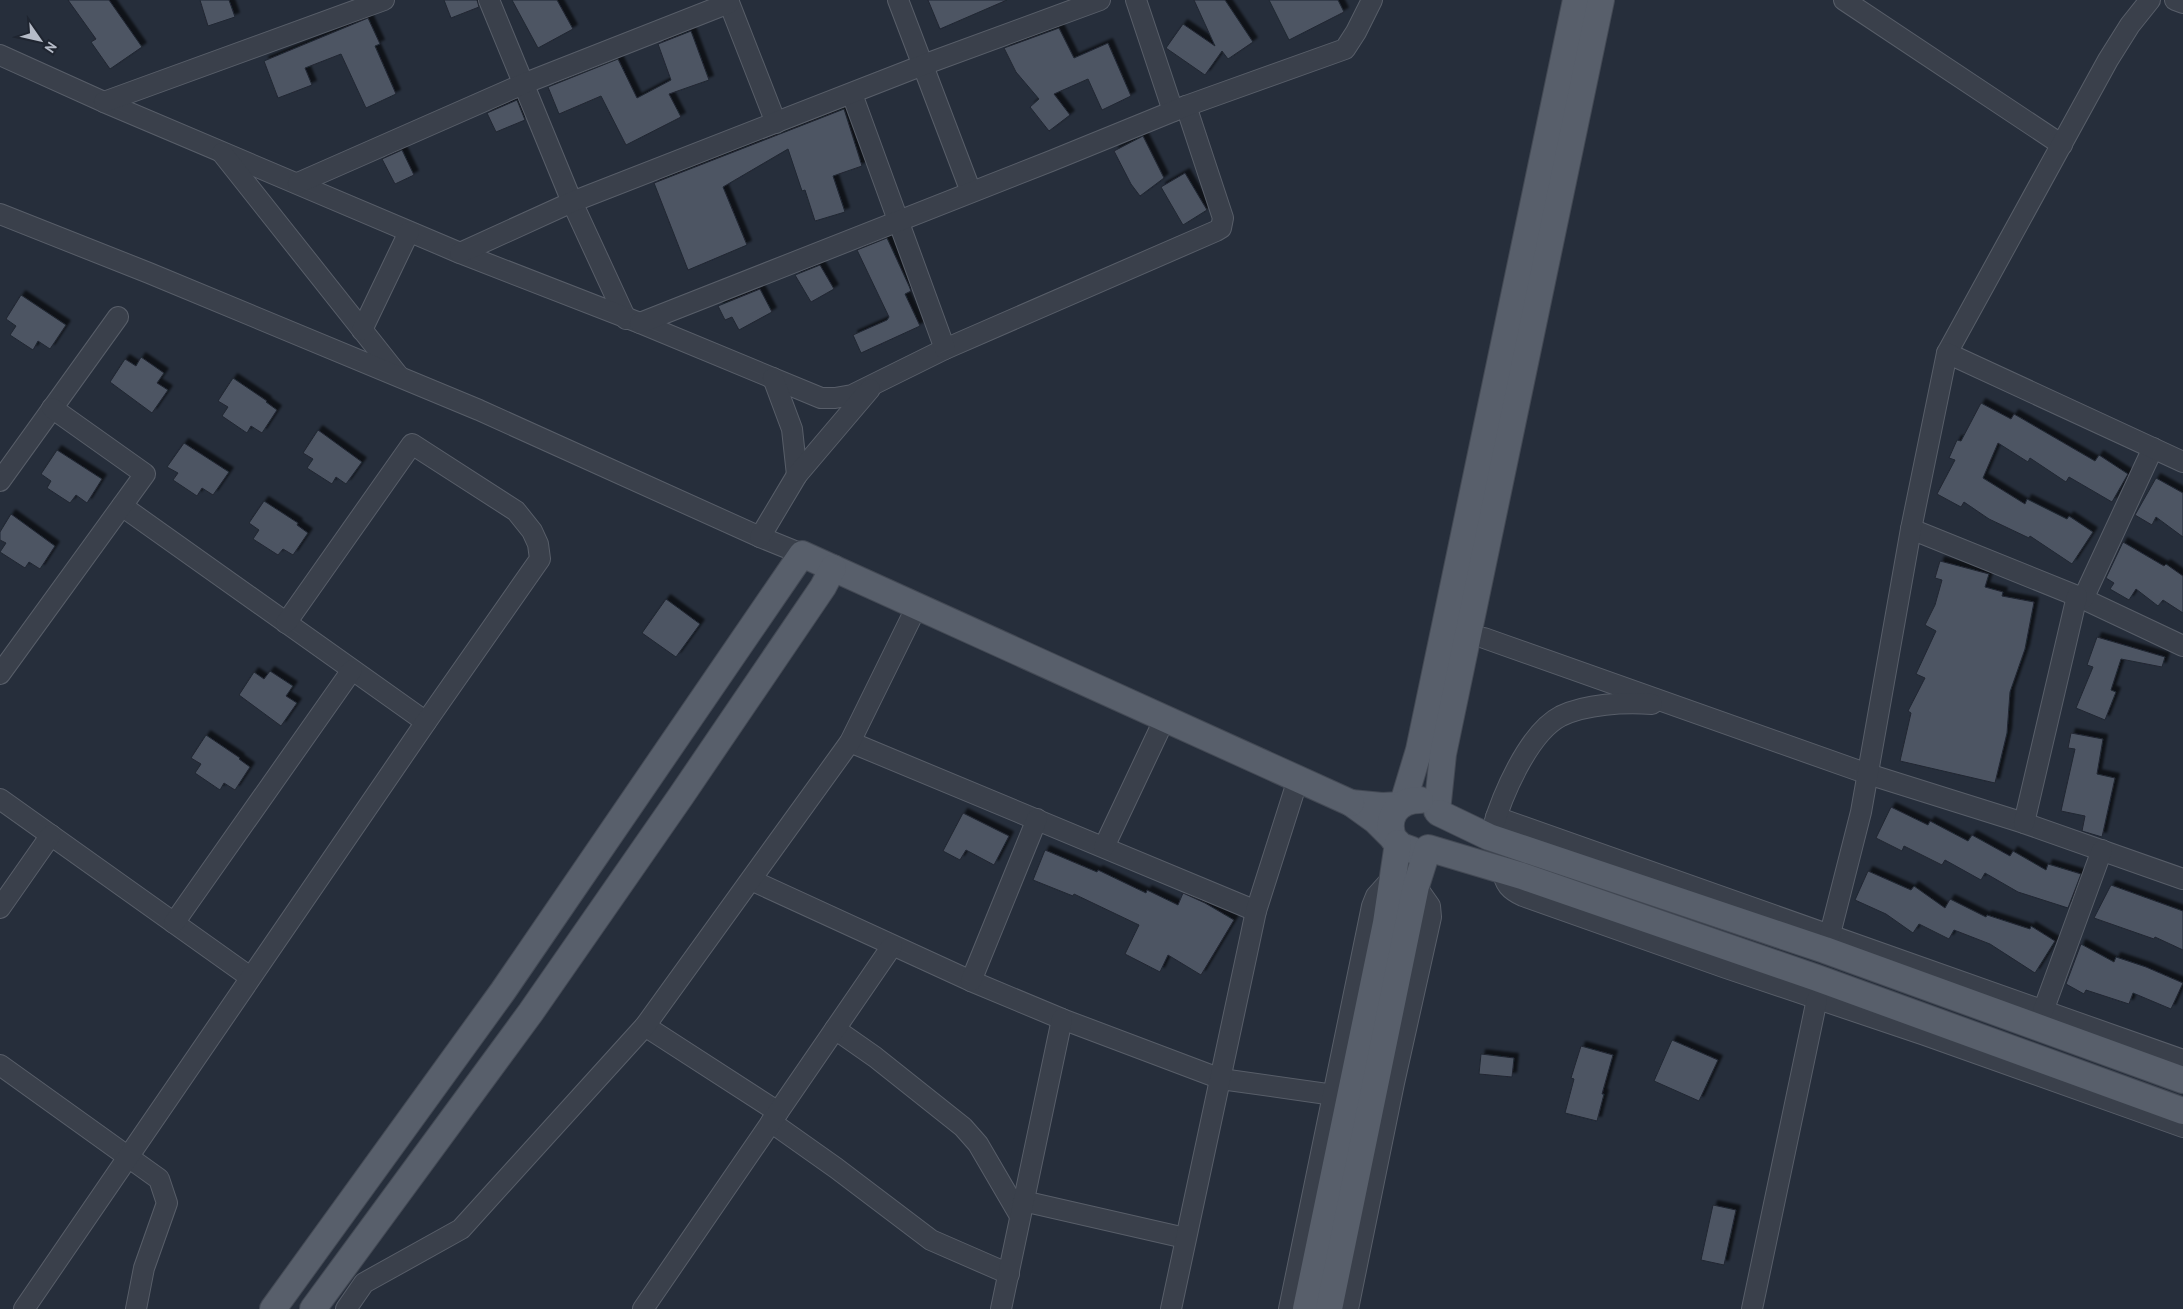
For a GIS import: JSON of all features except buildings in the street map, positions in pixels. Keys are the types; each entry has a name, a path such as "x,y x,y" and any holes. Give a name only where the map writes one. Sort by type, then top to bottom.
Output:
{"main road":[{"path":"1329,1309 1405,881 1390,823 1392,815 1402,804 1419,750 1576,0"},
{"path":"1306,1309 1386,923 1405,881 1428,848 1439,838 1442,829 1438,812 1443,754 1601,0"},
{"path":"273,1309 503,991 802,554 1352,803 1376,821 1396,842 1409,850 1417,851 1428,848 1503,870 1817,978 2183,1110"},
{"path":"313,1309 531,1012 687,788 818,595 833,568"},
{"path":"1352,803 1382,806 1419,800 1427,802 1438,812 1493,827 2183,1080"}],"street":[{"path":"104,102 384,0"},
{"path":"489,0 572,202 633,321"},
{"path":"898,0 971,192"},
{"path":"460,253 572,202 923,65 1100,0"},
{"path":"0,55 104,102 460,253 821,398 835,398 852,395 873,386 945,349 1221,228 1223,218 1136,0"},
{"path":"633,321 971,192 1180,108 1345,49 1372,0"},
{"path":"1844,0 2062,145"},
{"path":"1830,934 1855,836 1868,774 1911,529 1947,353 2108,60 2130,25 2150,0"},
{"path":"2175,0 2183,3"},
{"path":"298,184 524,84 728,2 776,123"},
{"path":"852,94 945,349"},
{"path":"220,151 400,376"},
{"path":"0,214 150,273 400,376 802,554"},
{"path":"362,330 409,232"},
{"path":"0,481 118,317"},
{"path":"1947,353 2183,462"},
{"path":"773,378 792,429 797,475"},
{"path":"760,537 797,475 873,386"},
{"path":"0,674 145,474 52,408"},
{"path":"24,1309 129,1158 250,977 540,559 538,544 532,530 510,506 412,444 286,623"},
{"path":"2024,823 2080,597 2153,448"},
{"path":"122,506 426,722"},
{"path":"1911,529 2080,597 2183,646"},
{"path":"355,1306 364,1283 461,1229 645,1026 850,742 917,606"},
{"path":"1484,638 1868,774 2024,823 2183,879"},
{"path":"174,923 352,670"},
{"path":"1669,705 1642,703 1591,707 1560,717 1545,727 1504,792 1493,827 1830,934 2183,1060"},
{"path":"1104,847 1165,718"},
{"path":"850,742 1256,911"},
{"path":"1171,1309 1256,911 1298,779"},
{"path":"0,799 250,977"},
{"path":"971,981 1037,820"},
{"path":"0,908 51,834"},
{"path":"2043,1011 2102,850"},
{"path":"1503,870 1504,879 1508,886 1522,896 1926,1035 2183,1127"},
{"path":"751,880 971,981 1062,1019 1221,1079 1334,1095"},
{"path":"1289,1309 1372,906 1376,896 1405,881 1430,906 1431,917 1394,1083 1348,1309"},
{"path":"643,1309 892,946"},
{"path":"1752,1309 1817,999"},
{"path":"1001,1309 1062,1019"},
{"path":"645,1026 774,1117 829,1163 931,1240 1009,1274"},
{"path":"835,1030 882,1062 963,1127 978,1144 1021,1208 1185,1238"},
{"path":"0,1065 159,1179 167,1203 144,1268 136,1309"}]}
